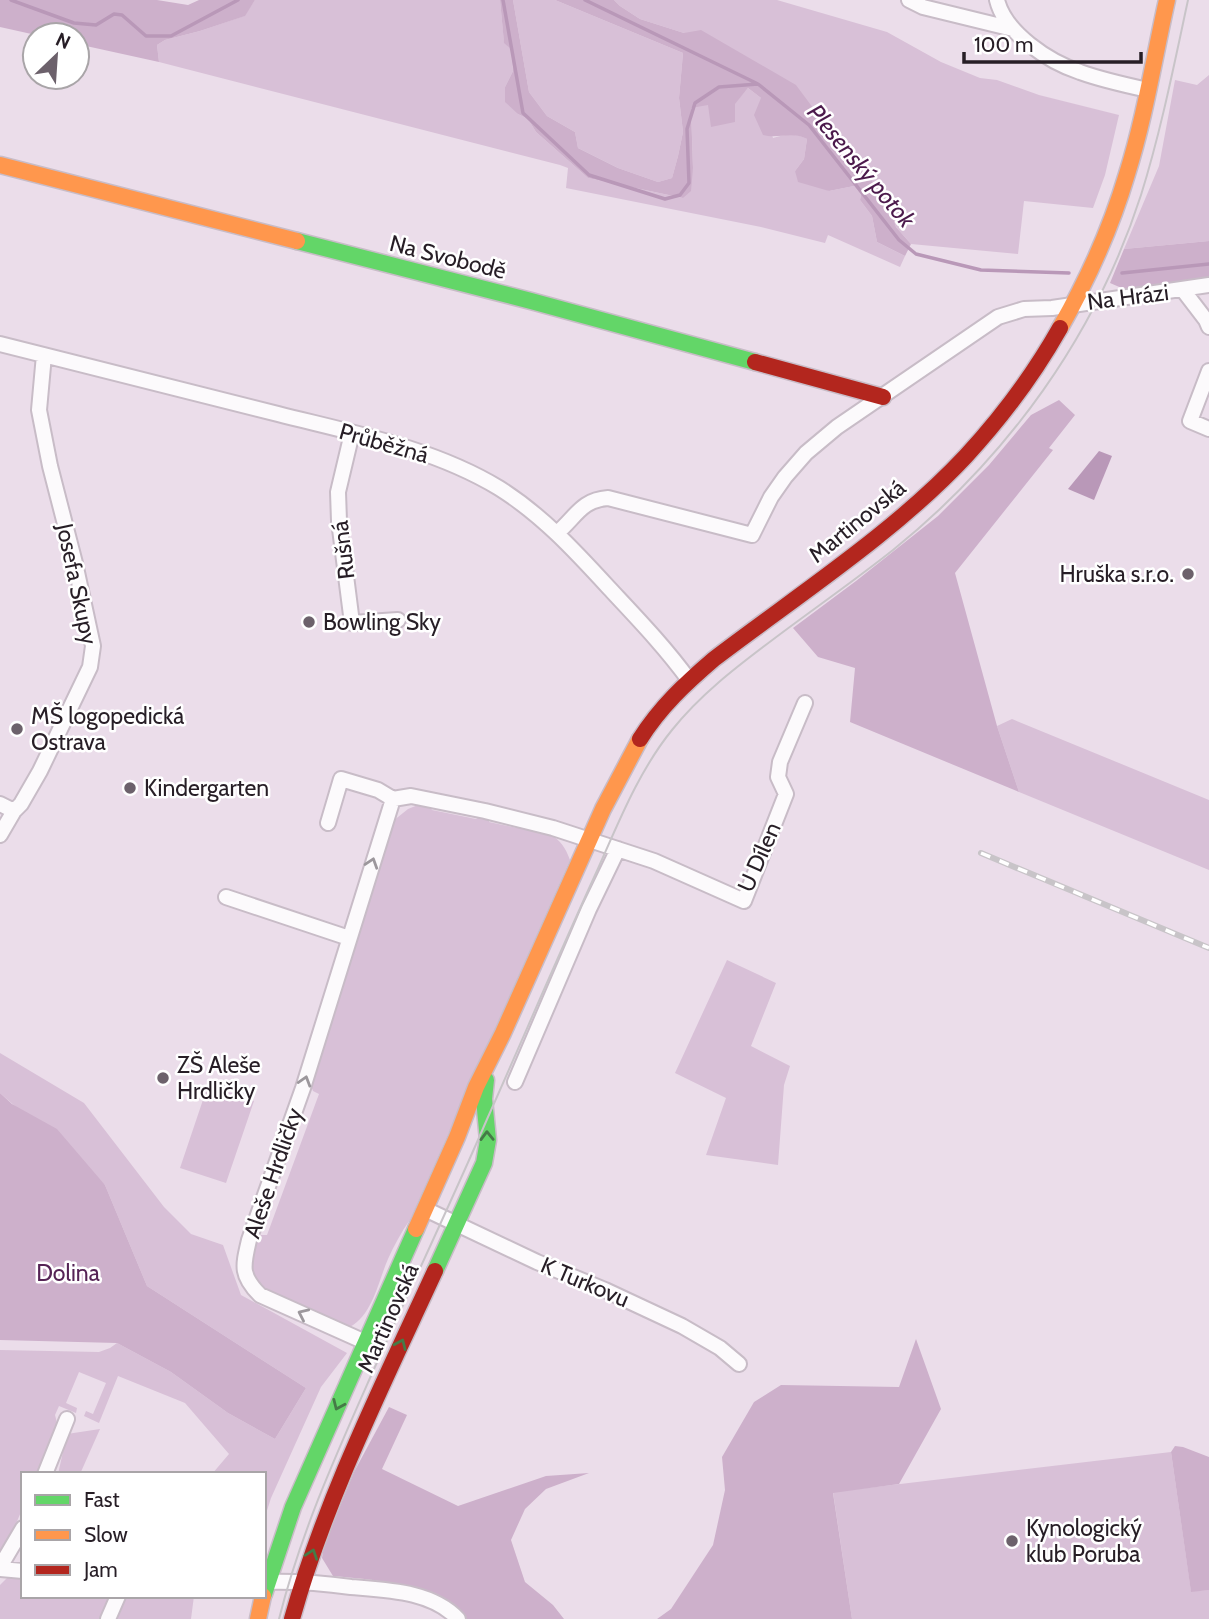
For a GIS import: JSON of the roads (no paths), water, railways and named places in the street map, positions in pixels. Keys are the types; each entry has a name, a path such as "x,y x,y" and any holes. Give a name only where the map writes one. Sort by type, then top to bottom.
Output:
{"street":[{"path":"909,0 923,8 1013,29"},
{"path":"997,0 1000,11 1013,29 1055,61 1103,79 1148,90"},
{"name":"Martinovská","path":"266,1585 293,1507 457,1137 473,1094 608,800 644,733 659,712 689,680 883,531 932,489 969,452 1010,404 1039,363 1074,304 1112,218 1127,173 1148,90 1167,0"},
{"name":"Na Svobodě","path":"0,165 531,301 883,397"},
{"name":"Na Hrázi","path":"1074,304 1209,285"},
{"name":"Na Hrázi","path":"1183,290 1209,327"},
{"path":"557,533 584,506 596,499 608,498 752,535 771,497 785,477 806,453 837,427 998,317 1024,309 1074,304"},
{"name":"Průběžná","path":"0,344 352,433 438,458 472,473 510,496 557,533 671,656 689,680"},
{"name":"Josefa Skupy","path":"0,835 14,811 22,804 51,748 90,667 93,646 39,410 44,355"},
{"path":"1209,371 1190,421 1209,429"},
{"name":"Rušná","path":"352,433 338,492 338,520 352,624 398,620"},
{"name":"U Dílen","path":"590,840 657,862 744,901 786,794 778,777 780,762 805,703"},
{"path":"328,823 341,779 378,790 393,799 411,796 553,828 590,840"},
{"name":"Aleše Hrdličky","path":"365,1342 260,1295 246,1277 244,1264 303,1088 393,799"},
{"path":"0,804 14,811"},
{"path":"515,1082 589,909 618,849"},
{"path":"226,897 349,938"},
{"name":"Martinovská","path":"292,1619 317,1537 338,1486 482,1168 488,1130 483,1091 503,1033"},
{"name":"K Turkovu","path":"425,1209 678,1324 720,1348 739,1364"},
{"path":"46,1472 67,1419"},
{"path":"21,1531 0,1568 21,1571"},
{"path":"266,1588 303,1581 402,1592 429,1600 452,1612 458,1619"},
{"path":"108,1619 117,1598"},
{"name":"Martinovská","path":"258,1619 263,1598"}],"waterway":[{"name":"Plesenský potok","path":"11,0 74,23 96,25 114,14 122,15 146,36 171,36 238,0"},
{"name":"Plesenský potok","path":"503,0 523,113 589,175 665,199 680,195 689,183 687,129 695,103 719,87 758,84 809,125 899,240 916,254 981,270 1069,273"},
{"path":"585,0 756,83"},
{"name":"Plesenský potok","path":"1122,273 1209,264"}],"tram line":[{"path":"279,1619 297,1557 344,1437 612,836 649,763 683,717 731,672 893,550 935,514 1010,434 1043,390 1073,344 1122,247 1155,147 1188,0"}],"railway":[{"path":"981,853 1209,948"}],"place":[{"name":"Hruška s.r.o.","path":"1188,574"},
{"name":"Bowling Sky","path":"309,622"},
{"name":"MŠ logopedická Ostrava","path":"17,729"},
{"name":"Kindergarten","path":"130,788"},
{"name":"ZŠ Aleše Hrdličky","path":"163,1078"},
{"name":"Kynologický klub Poruba","path":"1012,1541"}],"park label":[{"name":"Dolina","path":"68,1273"}]}
